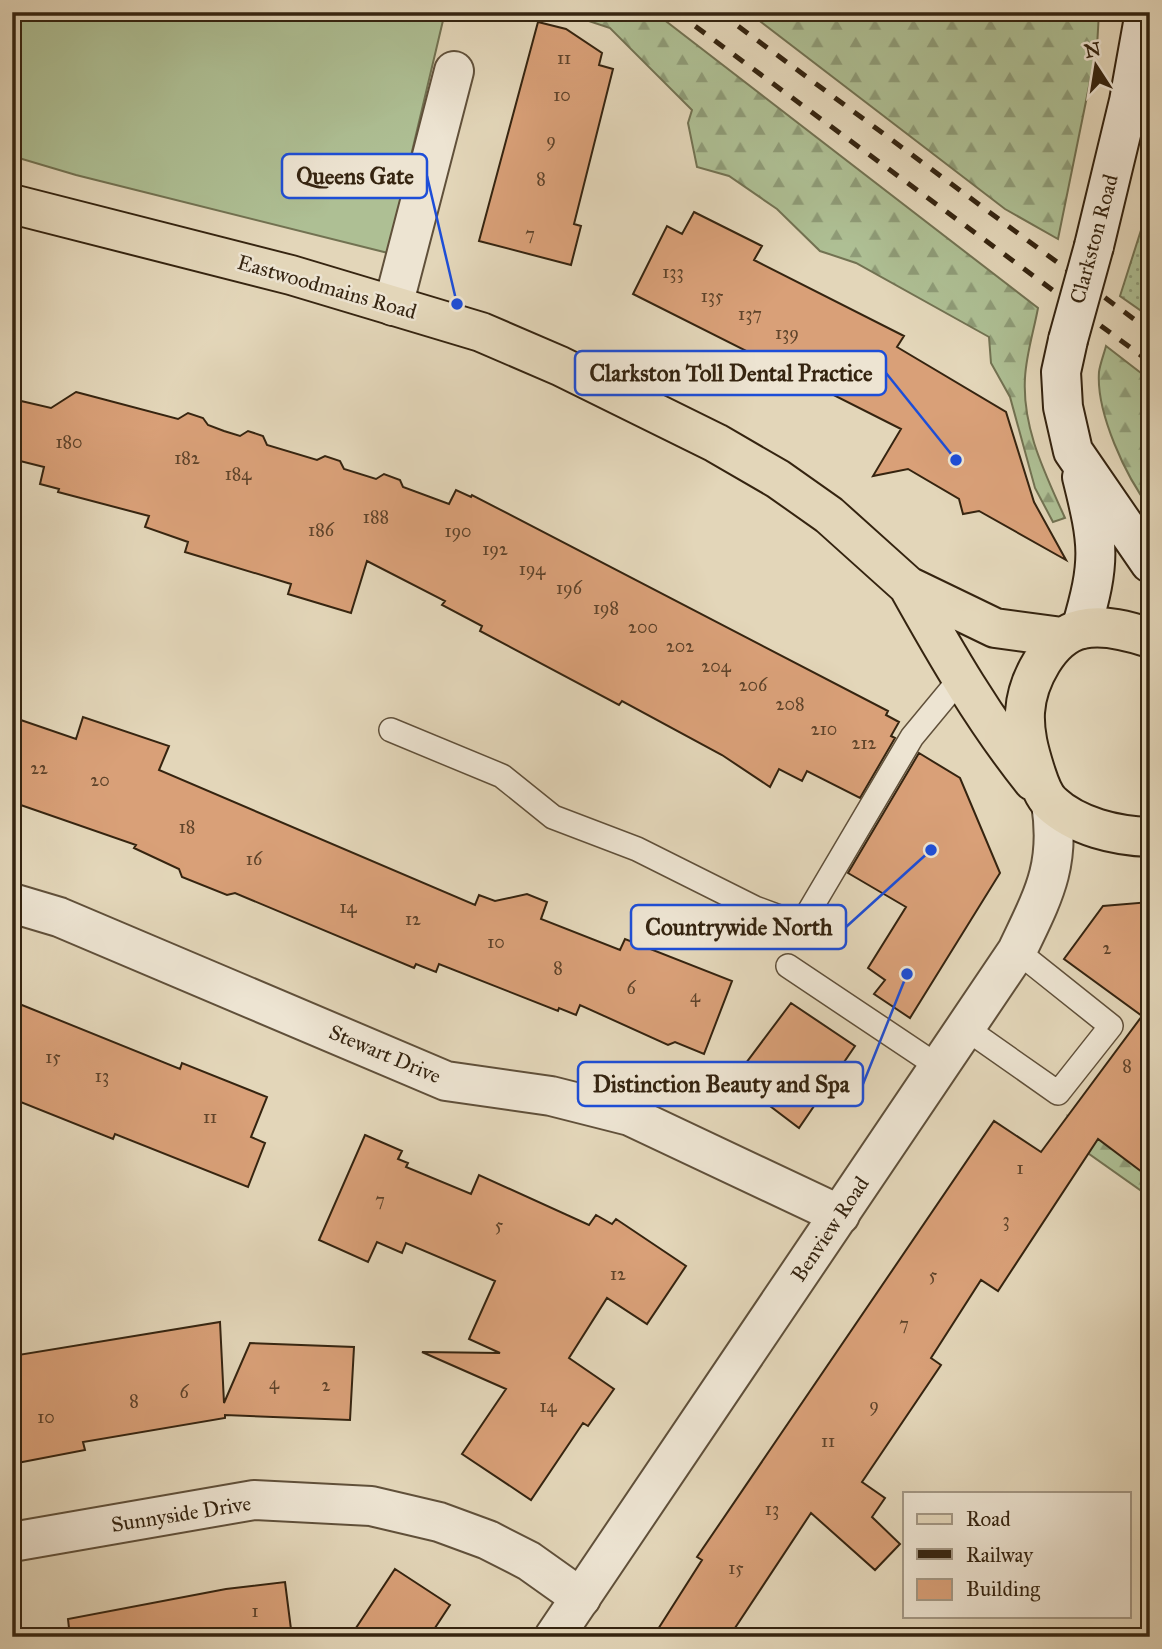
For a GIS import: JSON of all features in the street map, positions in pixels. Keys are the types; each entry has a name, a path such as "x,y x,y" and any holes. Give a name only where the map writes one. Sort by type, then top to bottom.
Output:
{"main road":[{"name":"Eastwoodmains Road","path":"12,204 291,275 481,332 549,361 716,443 778,480 829,515 908,586 995,628 1071,633 1104,628 1150,638"},
{"name":"Eastwoodmains Road","path":"908,586 960,679 999,739 1046,797"},
{"path":"1071,633 1044,659 1027,698 1027,746 1046,797 1079,820 1119,836 1150,837"}],"street":[{"name":"Clarkston Road","path":"1071,633 1093,591 1098,550 1079,464 1069,440 1063,407 1061,372 1129,101 1145,12"},
{"path":"393,306 454,71"},
{"name":"Clarkston Road","path":"1079,464 1121,517 1150,563"},
{"name":"Benview Road","path":"554,1637 1017,951 1047,886 1055,846 1046,797"},
{"name":"Stewart Drive","path":"12,902 59,917 446,1081 551,1096 630,1116 839,1215"},
{"name":"Sunnyside Drive","path":"12,1542 254,1500 371,1506 439,1522 488,1540 529,1561 581,1598"}],"lane":[{"path":"391,730 502,776 553,817 637,849 755,908 801,925 912,737 960,679"},
{"path":"964,1027 1058,1094 1111,1026 1017,951"},
{"path":"788,966 939,1068"}],"green space":[{"path":"12,12 445,12 388,253 76,175 12,156"},
{"path":"574,12 654,12 1038,308 1026,369 1027,415 1036,450 1065,518 1053,522 1035,488 1010,397 991,363 989,337 856,263 820,251 777,209 729,176 697,167 688,123 692,110 610,28 583,19"},
{"path":"748,12 1099,12 1097,47 1058,239 1005,209"},
{"path":"1150,202 1150,317 1120,296"},
{"path":"1106,346 1150,380 1150,508 1131,479 1107,425 1099,388 1099,372"},
{"path":"1068,1116 1150,1140 1150,1197 1085,1151"}],"building":[{"path":"538,22 566,29 602,53 599,65 613,69 574,224 581,226 571,265 479,241"},
{"path":"694,212 762,246 754,260 904,336 897,347 1006,412 1034,502 1066,560 979,511 963,514 959,499 908,469 873,476 901,429 633,294 667,226 682,234"},
{"path":"76,392 178,419 188,413 203,418 208,425 240,436 248,431 263,436 267,445 317,460 325,456 340,461 344,469 376,479 384,474 400,480 403,487 449,504 456,490 471,497 472,495 888,711 886,715 899,722 891,736 895,738 860,798 807,771 802,781 779,769 770,787 722,755 622,701 619,705 480,631 482,626 442,605 445,601 367,561 351,613 288,594 291,584 185,552 188,542 145,527 149,516 58,492 59,489 40,484 44,467 12,459 12,435 21,401 51,408"},
{"path":"12,717 76,739 83,717 169,746 159,770 475,905 479,895 495,901 527,894 547,902 541,919 620,950 625,939 732,981 704,1054 675,1042 668,1045 580,1005 576,1015 559,1008 558,1011 439,964 436,972 416,964 414,968 235,893 227,895 182,877 179,869 134,848 136,845 12,802"},
{"path":"919,753 960,778 1000,873 910,1018 874,994 885,980 868,968 906,907 848,873"},
{"path":"1150,902 1150,1178 1098,1139 998,1291 981,1280 931,1358 941,1365 862,1482 885,1498 872,1517 900,1544 875,1570 811,1513 729,1637 653,1637 702,1560 697,1557 994,1121 1041,1152 1142,1016 1064,959 1103,906"},
{"path":"12,1001 180,1069 182,1063 267,1097 251,1137 265,1143 248,1187 115,1134 113,1139 13,1099 20,1082 12,1080"},
{"path":"791,1003 855,1046 799,1128 734,1079"},
{"path":"365,1135 402,1151 398,1159 408,1163 406,1167 471,1194 479,1175 589,1225 596,1215 612,1224 616,1219 686,1266 647,1324 607,1298 569,1358 614,1389 588,1426 583,1423 531,1500 462,1454 506,1389 422,1352 500,1353 469,1339 495,1281 406,1243 402,1253 377,1242 368,1262 319,1240"},
{"path":"220,1322 224,1403 250,1343 354,1347 350,1420 225,1415 225,1418 83,1442 85,1450 12,1464 12,1356"},
{"path":"395,1569 450,1605 429,1637 350,1637"},
{"path":"285,1582 292,1637 70,1637 68,1619 226,1589"}],"railway":[{"path":"676,12 1150,362"},
{"path":"719,12 1150,331"}],"place":[{"name":"Queens Gate","path":"457,304"},
{"name":"Clarkston Toll Dental Practice","path":"956,460"},
{"name":"Countrywide North","path":"931,850"},
{"name":"Distinction Beauty and Spa","path":"907,974"}]}
